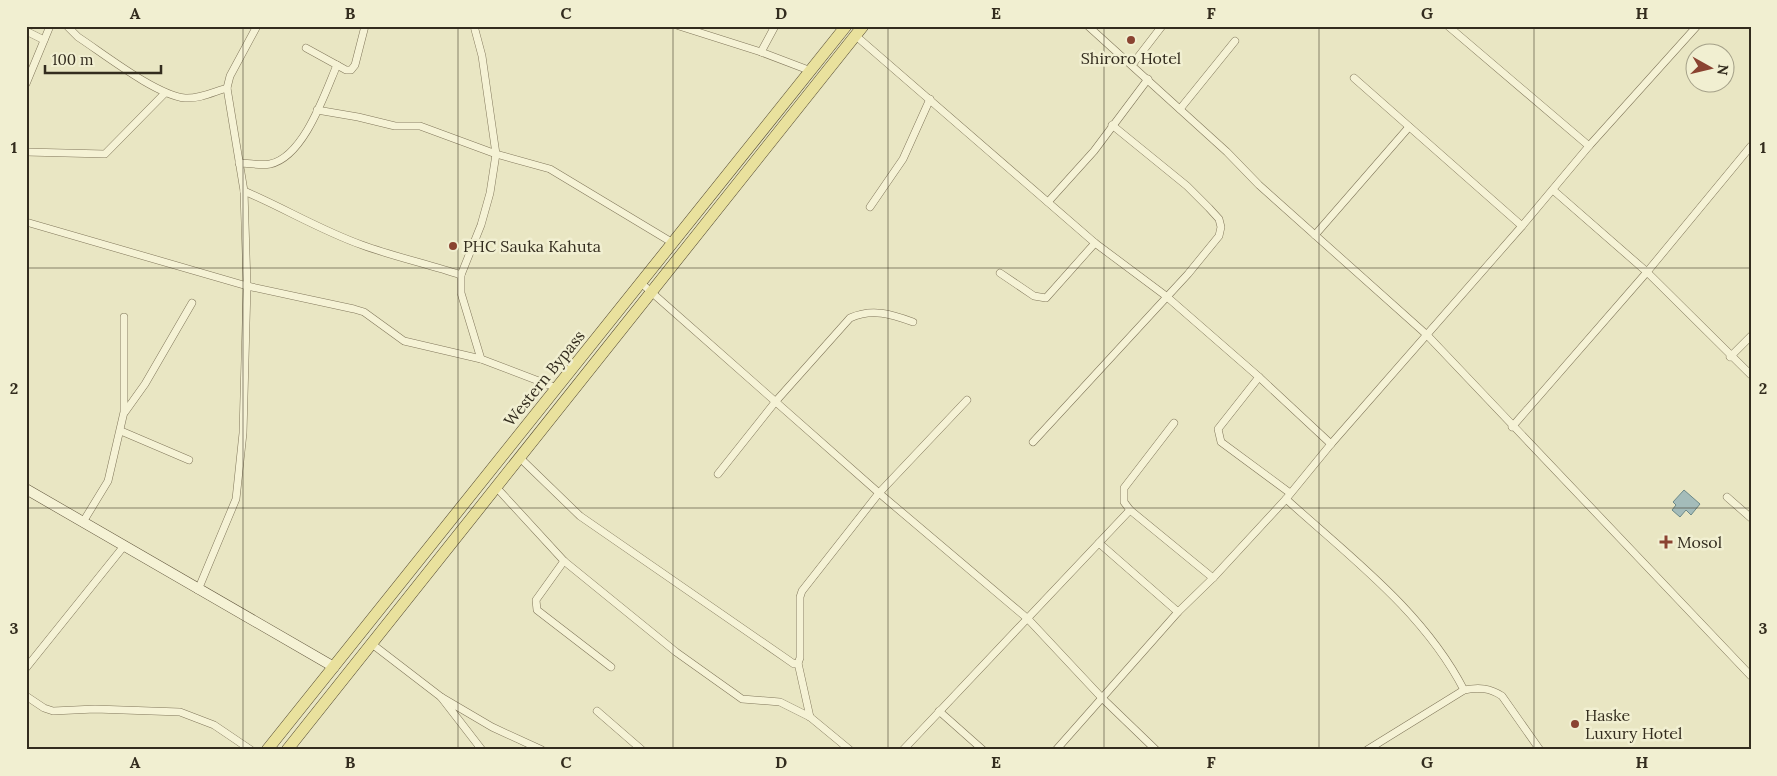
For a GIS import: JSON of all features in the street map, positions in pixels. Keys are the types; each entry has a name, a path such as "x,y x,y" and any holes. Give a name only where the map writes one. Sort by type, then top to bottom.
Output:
{"main road":[{"name":"Western Bypass","path":"267,750 846,26"},
{"name":"Western Bypass","path":"287,750 864,26"}],"street":[{"path":"26,84 50,26"},
{"path":"67,26 78,37 165,92 185,98 202,96 227,88"},
{"path":"198,590 238,489 243,433 247,286 244,191 227,88 230,76 257,26"},
{"path":"306,48 346,70 351,70 355,65 365,26"},
{"path":"474,26 482,56 496,154 490,193 482,225 461,275 461,293 481,360"},
{"path":"679,26 761,52 810,71"},
{"path":"761,52 774,26"},
{"path":"1088,26 1227,152 1258,185 1427,335 1751,676"},
{"path":"1132,65 1162,26"},
{"path":"1448,26 1589,146"},
{"path":"1056,750 1178,612 1213,578 1288,496 1589,146 1697,26"},
{"path":"26,30 44,40"},
{"path":"856,36 1095,243 1166,296 1259,377 1331,444"},
{"path":"1180,109 1235,41"},
{"path":"239,163 268,165 278,161 304,136 337,65"},
{"path":"1354,78 1522,226"},
{"path":"1048,202 1094,151 1148,79"},
{"path":"26,152 105,154 165,92"},
{"path":"870,207 903,158 930,99"},
{"path":"317,110 358,116 395,126 420,126 496,154 550,169 673,243"},
{"path":"1033,442 1188,274 1218,236 1221,227 1219,219 1193,191 1112,125"},
{"path":"1315,235 1409,127"},
{"path":"1512,426 1647,272 1751,146"},
{"path":"1553,190 1647,272 1730,357 1751,375"},
{"path":"244,191 362,245 404,260 429,265 461,275"},
{"path":"26,222 247,286 364,312 404,341 481,360 557,388"},
{"path":"1000,273 1034,296 1046,298 1095,243"},
{"path":"641,283 879,493 1028,620 1102,698 1156,750"},
{"path":"124,412 145,384 192,304"},
{"path":"718,474 776,401 850,318 861,312 881,312 913,322"},
{"path":"83,522 108,481 121,430 124,412 124,317"},
{"path":"1730,357 1751,336"},
{"path":"1259,377 1218,429 1218,436 1222,442 1288,496 1379,583 1429,635 1450,662 1464,690"},
{"path":"810,717 798,663 800,658 800,597 802,591 879,493 967,400"},
{"path":"1174,423 1124,488 1124,502 1130,510 1213,578"},
{"path":"121,430 189,460"},
{"path":"520,457 580,516 788,661 798,663"},
{"path":"496,487 564,562 676,652 742,699 780,702 810,717 850,750"},
{"path":"26,489 334,667"},
{"path":"1727,497 1751,518"},
{"path":"903,750 1130,510"},
{"path":"1099,543 1178,612"},
{"path":"26,668 124,546"},
{"path":"564,562 536,600 537,610 611,668"},
{"path":"372,644 441,697 492,727 542,750"},
{"path":"1367,750 1464,690 1483,688 1502,696 1540,750"},
{"path":"26,696 44,708 53,711 95,709 180,712 214,725 250,750"},
{"path":"441,697 482,750"},
{"path":"597,711 642,750"},
{"path":"939,711 982,750"}],"water":[{"path":"1684,490 1700,504 1691,515 1686,510 1680,517 1672,510 1676,505 1673,502"}],"place":[{"name":"Shiroro Hotel","path":"1131,40"},
{"name":"PHC Sauka Kahuta","path":"453,246"},
{"name":"Mosol","path":"1666,542"},
{"name":"Haske Luxury Hotel","path":"1575,724"}]}
